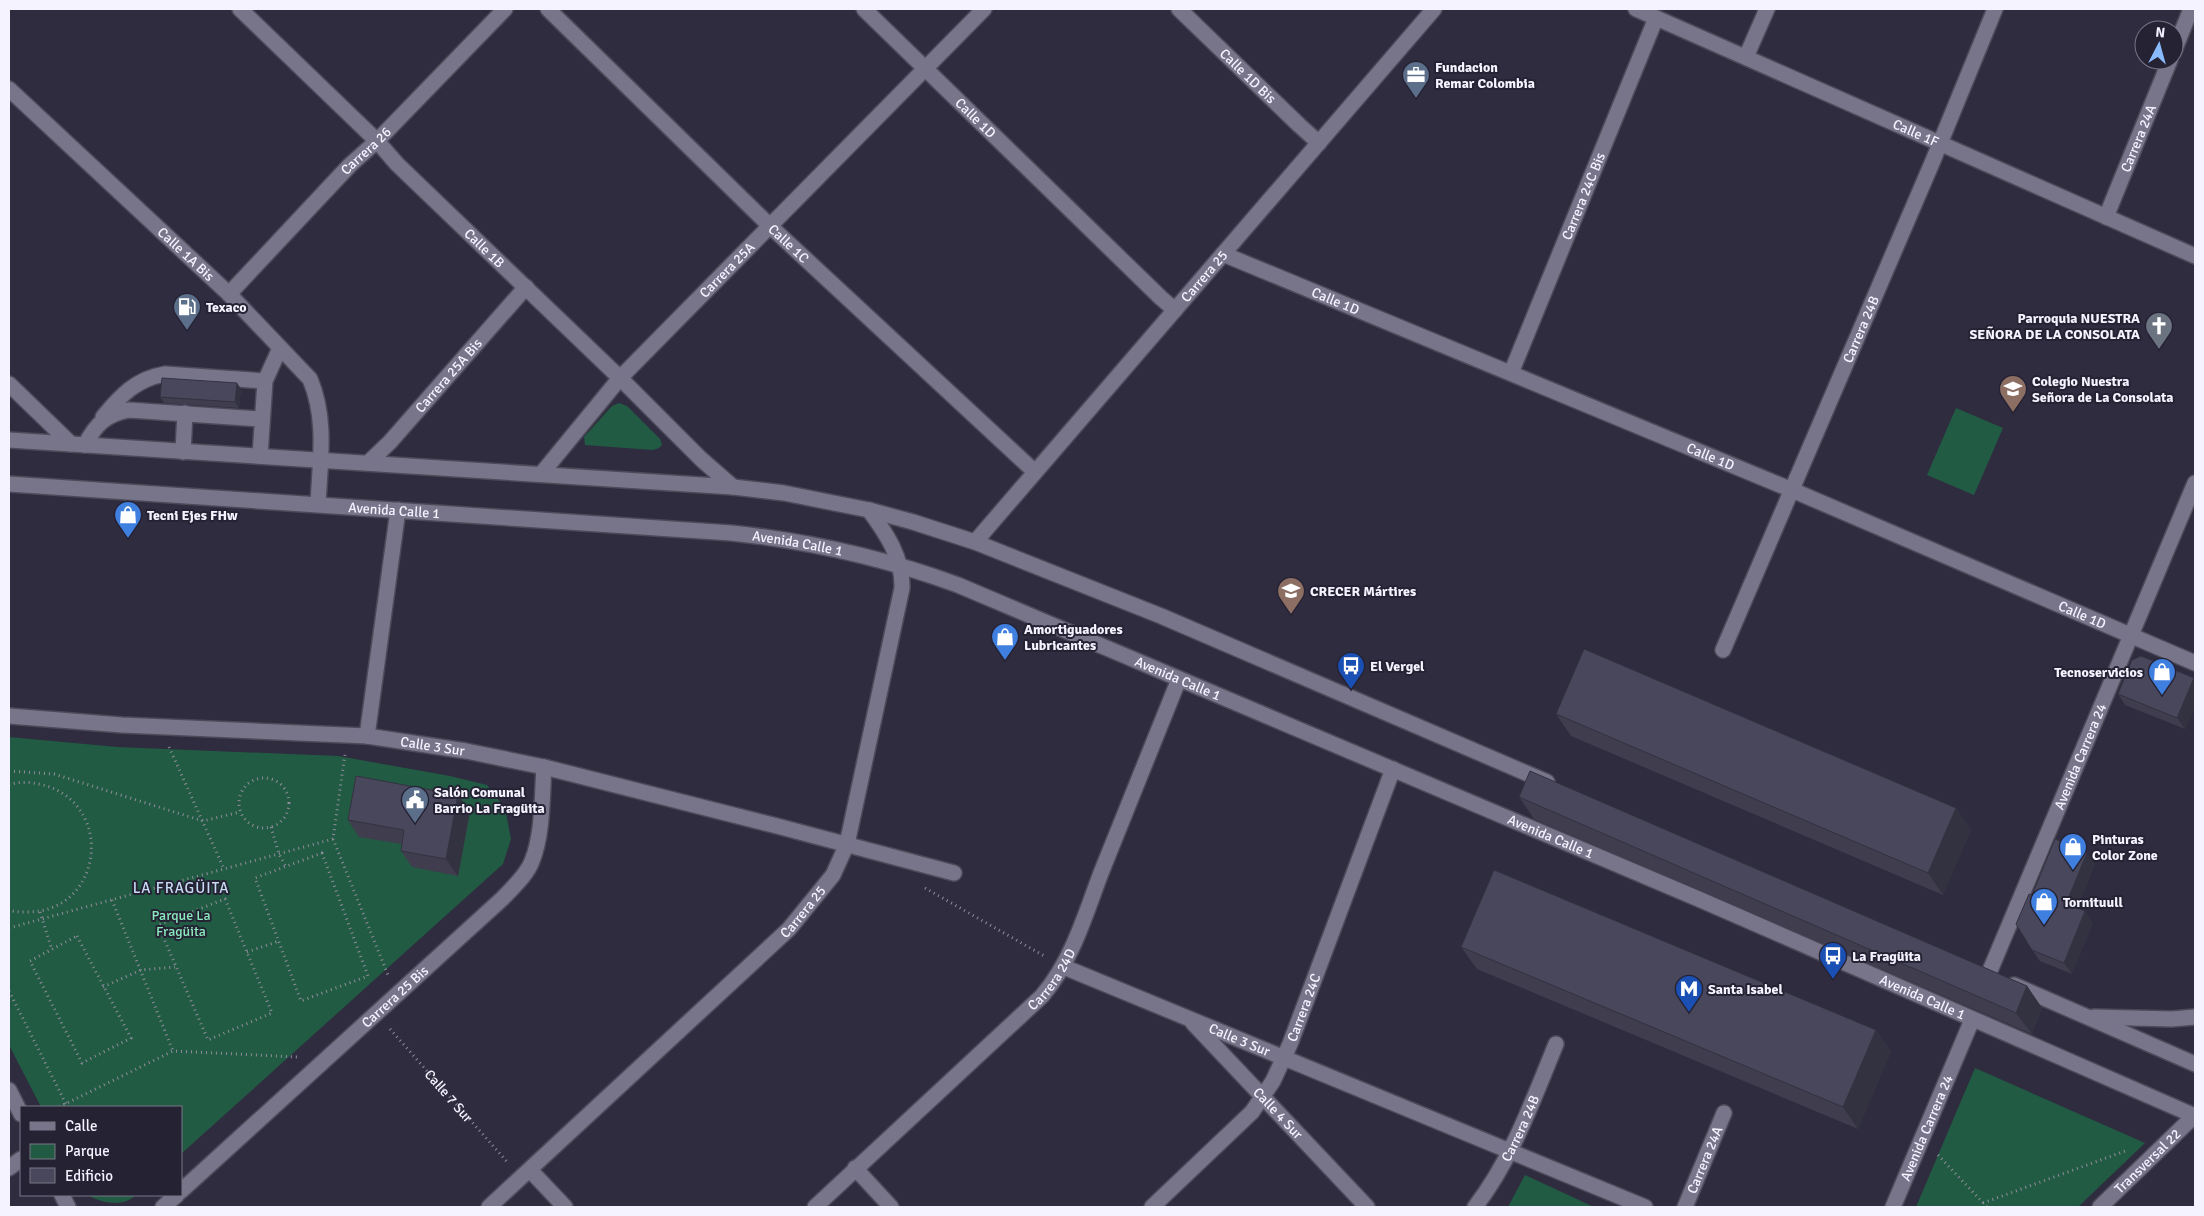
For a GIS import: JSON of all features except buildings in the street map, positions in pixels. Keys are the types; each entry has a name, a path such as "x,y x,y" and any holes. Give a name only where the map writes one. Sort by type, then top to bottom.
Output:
{"street":[{"name":"Calle 1B","path":"240,9 377,142 397,164 620,378 700,459 733,487"},
{"name":"Carrera 26","path":"229,294 350,165 377,142 505,9"},
{"name":"Calle 1C","path":"548,9 770,226 1035,472"},
{"name":"Calle 1D","path":"864,9 1154,292 1175,310"},
{"name":"Carrera 25A","path":"542,474 620,378 984,9"},
{"name":"Calle 1D Bis","path":"1179,9 1319,143"},
{"name":"Carrera 25","path":"975,542 1434,9"},
{"name":"Calle 1F","path":"1636,9 2195,256"},
{"path":"1746,57 1768,9"},
{"name":"Carrera 24B","path":"1723,650 1940,144 1995,9"},
{"path":"2184,26 2191,9"},
{"name":"Carrera 24C Bis","path":"1511,373 1656,18"},
{"name":"Carrera 24A","path":"2106,217 2166,70"},
{"name":"Calle 1A Bis","path":"9,89 229,294 310,379 317,394 321,414 318,504"},
{"name":"Calle 1D","path":"1223,254 1792,490 2195,663"},
{"name":"Carrera 25A Bis","path":"368,463 390,442 526,287"},
{"path":"260,456 265,381 280,348"},
{"path":"78,445 123,395 138,381 149,377 165,374 265,381"},
{"path":"9,384 78,445"},
{"path":"95,427 111,415 130,410 261,419"},
{"path":"184,452 185,413"},
{"path":"9,440 733,487 784,493 869,510 975,542 1161,616 1559,788"},
{"name":"Avenida Carrera 24","path":"1989,974 2195,483"},
{"name":"Avenida Calle 1","path":"9,484 760,536 827,546 899,564 958,585 1700,900 1972,1020 2195,1115"},
{"path":"367,736 398,510"},
{"name":"Carrera 25","path":"489,1207 789,929 833,875 847,844 902,588 902,573 899,564 885,532 869,510"},
{"name":"Carrera 24D","path":"815,1207 1042,996 1064,967 1179,679"},
{"name":"Calle 3 Sur","path":"9,716 159,726 367,736 466,751 544,767 954,873"},
{"name":"Carrera 25 Bis","path":"182,1190 503,898 532,862 541,813 544,767"},
{"name":"Carrera 24C","path":"1152,1207 1237,1127 1252,1112 1263,1097 1284,1058 1393,770"},
{"path":"1971,966 2195,1064"},
{"name":"Calle 3 Sur","path":"1064,967 1645,1207"},
{"path":"2085,1016 2163,1019 2195,1017"},
{"name":"Calle 4 Sur","path":"1190,1019 1367,1207"},
{"name":"Avenida Carrera 24","path":"1893,1207 1972,1020"},
{"name":"Carrera 24B","path":"1475,1207 1485,1194 1509,1151 1556,1044"},
{"path":"9,1090 20,1112"},
{"name":"Carrera 24A","path":"1685,1207 1724,1113"},
{"name":"Transversal 22","path":"2100,1207 2195,1115"},
{"path":"9,1168 20,1160"},
{"path":"855,1168 891,1207"},
{"path":"526,1174 565,1207"},
{"path":"163,1207 176,1196"}],"path":[{"path":"159,726 224,869"},
{"path":"348,735 333,839 396,995"},
{"path":"9,771 54,774 202,822 240,812"},
{"path":"260,778 275,780 286,791 289,805 283,819 271,827 256,827 249,823 240,812 239,796 247,784 260,778"},
{"path":"9,785 39,783 63,793 81,811 91,834 91,860 82,884 63,902 40,912 14,912 9,910"},
{"path":"271,827 279,854 286,867"},
{"path":"9,928 333,839"},
{"path":"322,854 368,976 301,1001 256,878 286,867 322,854"},
{"path":"916,884 1064,967"},
{"path":"225,899 272,1013 208,1040 175,967 158,925 225,899"},
{"path":"112,900 173,1051"},
{"path":"40,912 52,950"},
{"path":"77,936 130,1038 82,1063 30,961 52,950 77,936"},
{"path":"247,952 279,941"},
{"path":"104,986 141,970 175,967"},
{"path":"9,991 66,1104"},
{"name":"Calle 7 Sur","path":"376,1014 526,1174"},
{"path":"61,1106 173,1051 327,1058"},
{"path":"1983,1203 2136,1147"},
{"path":"1935,1152 1987,1207"}],"green space":[{"path":"619,403 627,406 660,439 662,445 659,448 653,450 585,445 584,437 612,406"},
{"path":"1956,408 2003,428 1974,495 1927,475"},
{"name":"Parque La Fragüita","path":"9,737 117,747 338,756 450,776 487,785 505,808 511,839 503,864 182,1153 182,1106 40,1106 9,1045"},
{"path":"1975,1068 2145,1143 2078,1207 1916,1207"},
{"path":"1525,1175 1594,1207 1508,1207"},
{"path":"89,1196 135,1196 125,1202 119,1203 99,1200"}],"place":[{"name":"Fundacion Remar Colombia","path":"1416,99"},
{"name":"Texaco","path":"187,331"},
{"name":"Parroquia NUESTRA SEÑORA DE LA CONSOLATA","path":"2159,350"},
{"name":"Colegio Nuestra Señora de La Consolata","path":"2013,413"},
{"name":"Tecni Ejes FHw","path":"128,539"},
{"name":"CRECER Mártires","path":"1291,615"},
{"name":"Amortiguadores Lubricantes","path":"1005,661"},
{"name":"El Vergel","path":"1351,690"},
{"name":"Tecnoservicios","path":"2162,696"},
{"name":"Salón Comunal Barrio La Fragüita","path":"415,824"},
{"name":"Pinturas Color Zone","path":"2073,871"},
{"name":"Tornituull","path":"2044,926"},
{"name":"La Fragüita","path":"1833,980"},
{"name":"Santa Isabel","path":"1689,1013"}],"district":[{"name":"LA FRAGÜITA","path":"181,888"}]}
